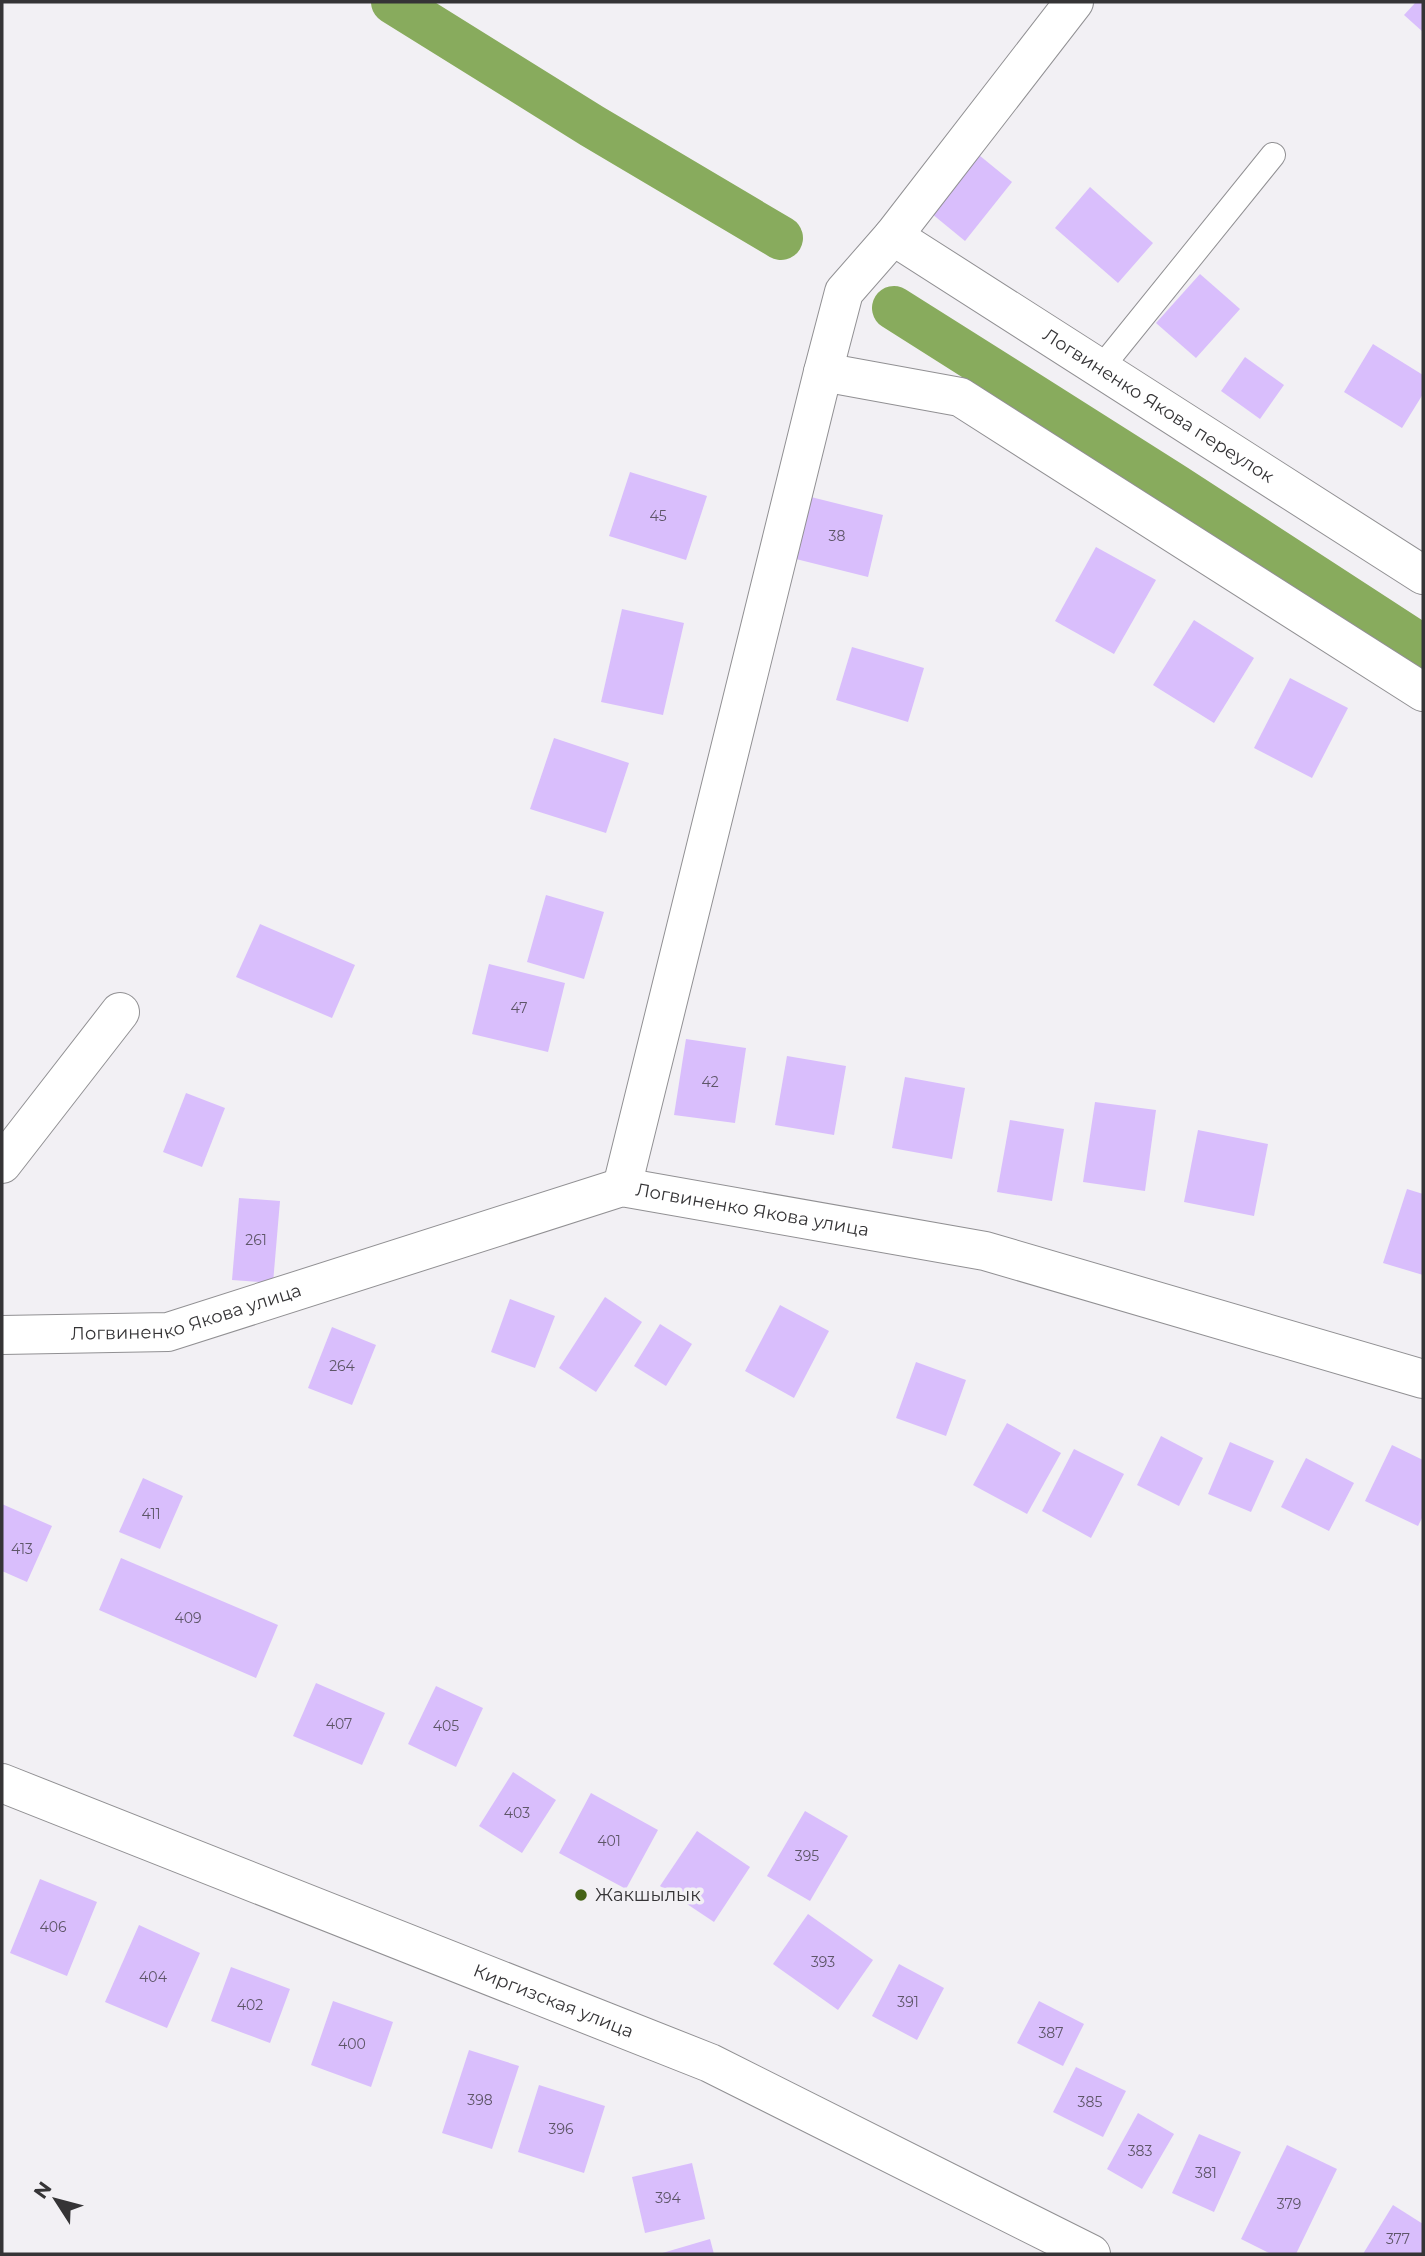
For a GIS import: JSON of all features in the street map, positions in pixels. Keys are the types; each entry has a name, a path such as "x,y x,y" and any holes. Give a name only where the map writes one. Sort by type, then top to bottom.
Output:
{"street":[{"path":"622,1187 844,292 893,236 1074,2"},
{"name":"Логвиненко Якова переулок","path":"893,236 1423,575"},
{"path":"823,372 960,397 1423,692"},
{"path":"2,1164 120,1012"},
{"name":"Логвиненко Якова улица","path":"2,1335 168,1332 622,1187 985,1251 1423,1379"},
{"name":"Киргизская улица","path":"2,1783 710,2063 1091,2254"}],"lane":[{"path":"1101,368 1273,155"}],"building":[{"path":"1416,2 1423,2 1423,32 1404,15"},
{"path":"974,151 1012,182 965,241 926,209"},
{"path":"1090,187 1153,243 1118,283 1055,228"},
{"path":"1200,274 1240,309 1196,358 1156,323"},
{"path":"1373,344 1423,375 1423,394 1402,428 1344,392"},
{"path":"1245,357 1284,385 1260,419 1221,391"},
{"path":"630,472 707,496 686,560 609,536"},
{"path":"807,496 883,515 868,577 792,558"},
{"path":"1096,547 1156,580 1114,654 1055,621"},
{"path":"622,609 684,623 663,715 601,702"},
{"path":"1194,620 1254,658 1214,723 1153,685"},
{"path":"852,647 924,668 908,722 836,700"},
{"path":"1290,678 1348,708 1312,778 1254,748"},
{"path":"554,738 629,763 606,833 530,809"},
{"path":"546,895 604,912 584,979 527,962"},
{"path":"260,924 355,965 332,1018 236,977"},
{"path":"489,964 565,983 548,1052 472,1034"},
{"path":"686,1039 746,1048 735,1123 674,1115"},
{"path":"787,1056 846,1066 834,1135 775,1125"},
{"path":"905,1077 965,1088 952,1159 892,1148"},
{"path":"186,1093 225,1108 202,1167 163,1152"},
{"path":"1095,1102 1156,1110 1145,1191 1083,1182"},
{"path":"1010,1120 1064,1129 1052,1201 997,1192"},
{"path":"1198,1130 1268,1144 1254,1216 1184,1202"},
{"path":"1407,1189 1423,1194 1423,1275 1383,1263"},
{"path":"239,1198 280,1201 273,1283 232,1280"},
{"path":"605,1297 642,1322 596,1392 559,1368"},
{"path":"510,1299 555,1316 535,1368 491,1352"},
{"path":"780,1305 829,1331 794,1398 745,1371"},
{"path":"660,1324 692,1344 666,1386 634,1366"},
{"path":"332,1327 376,1345 352,1405 308,1388"},
{"path":"916,1362 966,1380 946,1436 896,1418"},
{"path":"1007,1423 1061,1453 1027,1514 973,1485"},
{"path":"1161,1436 1203,1458 1179,1506 1137,1485"},
{"path":"1230,1442 1274,1461 1251,1512 1208,1494"},
{"path":"1392,1445 1423,1460 1423,1516 1418,1526 1365,1501"},
{"path":"1074,1449 1124,1474 1091,1538 1042,1511"},
{"path":"1306,1458 1354,1483 1329,1531 1281,1507"},
{"path":"143,1478 183,1496 160,1549 119,1532"},
{"path":"2,1504 52,1526 27,1582 2,1571"},
{"path":"121,1558 278,1625 256,1678 99,1610"},
{"path":"316,1683 385,1713 362,1765 293,1736"},
{"path":"436,1686 483,1708 456,1767 408,1744"},
{"path":"513,1772 556,1800 522,1853 479,1826"},
{"path":"591,1793 658,1830 626,1889 559,1853"},
{"path":"805,1811 848,1836 810,1901 767,1876"},
{"path":"697,1831 750,1867 714,1922 660,1886"},
{"path":"40,1879 97,1902 67,1976 10,1953"},
{"path":"808,1914 873,1960 838,2010 773,1964"},
{"path":"139,1925 200,1953 167,2028 105,2002"},
{"path":"899,1964 944,1988 917,2040 872,2016"},
{"path":"231,1967 290,1989 270,2043 211,2021"},
{"path":"333,2001 393,2022 371,2087 311,2065"},
{"path":"1039,2001 1084,2024 1063,2066 1017,2043"},
{"path":"469,2050 519,2066 492,2149 442,2133"},
{"path":"1076,2067 1126,2091 1103,2137 1053,2112"},
{"path":"539,2085 605,2106 584,2173 518,2152"},
{"path":"1138,2113 1174,2134 1142,2189 1107,2169"},
{"path":"1199,2134 1241,2152 1214,2212 1172,2193"},
{"path":"1287,2145 1337,2169 1296,2254 1271,2254 1241,2239"},
{"path":"692,2163 705,2219 645,2233 632,2177"},
{"path":"1393,2205 1423,2224 1423,2254 1363,2254"},
{"path":"710,2239 714,2254 659,2254"}],"waterway":[{"path":"393,2 592,126 781,238"},
{"path":"894,308 1423,647"}],"place":[{"name":"Жакшылык","path":"581,1895"}]}
